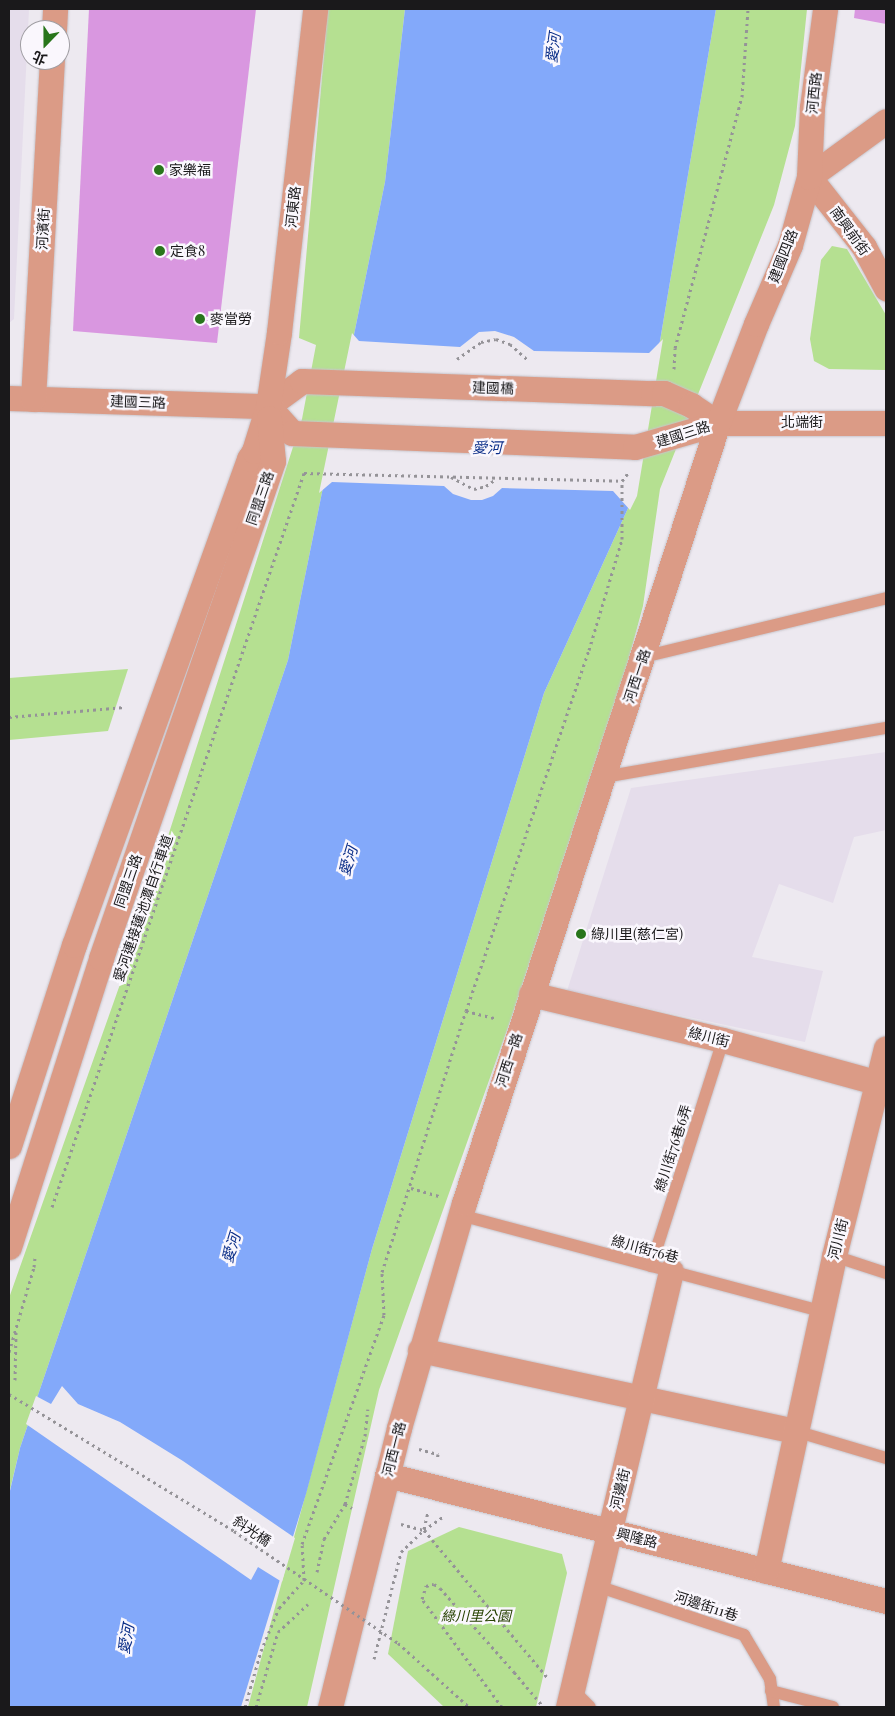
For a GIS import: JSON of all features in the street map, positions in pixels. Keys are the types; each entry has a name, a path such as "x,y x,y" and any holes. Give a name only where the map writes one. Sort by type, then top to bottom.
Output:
{"street":[{"name":"河東路","path":"268,406 279,332 315,9"},
{"name":"河西路","path":"809,177 812,107 825,9"},
{"name":"河濱街","path":"34,399 51,70"},
{"path":"809,177 886,121"},
{"name":"南興前街","path":"809,177 864,247 886,288"},
{"name":"建國四路","path":"718,422 756,324 790,245 809,177"},
{"name":"建國橋","path":"268,406 302,381 661,394"},
{"name":"建國三路","path":"661,394 690,405 718,422"},
{"name":"建國三路","path":"9,398 268,406"},
{"path":"268,406 292,433 642,446"},
{"name":"同盟三路","path":"9,1146 74,945 249,458 254,451 268,406"},
{"name":"同盟三路","path":"9,1247 104,948 273,462 268,406"},
{"name":"建國三路","path":"642,446 718,422"},
{"name":"北端街","path":"718,422 886,423"},
{"name":"河西一路","path":"330,1707 420,1350 460,1215 718,422"},
{"name":"綠川街","path":"531,994 723,1040 882,1084"},
{"name":"河川街","path":"766,1571 834,1256 882,1084 886,1048"},
{"name":"河邊街","path":"570,1698 640,1398 661,1268"},
{"path":"420,1350 795,1432"},
{"name":"興隆路","path":"388,1475 886,1601"}],"lane":[{"path":"643,657 886,598"},
{"path":"604,777 886,728"},
{"name":"綠川街76巷6弄","path":"661,1268 723,1040"},
{"name":"綠川街76巷","path":"460,1215 822,1311"},
{"path":"834,1256 886,1273"},
{"path":"795,1432 886,1458"},
{"name":"河邊街11巷","path":"597,1586 744,1635 770,1679 774,1707"},
{"path":"772,1691 833,1707"},
{"path":"570,1698 590,1707"}],"path":[{"path":"661,394 675,365 675,348 742,97 748,9"},
{"path":"457,358 481,342 496,339 510,344 529,361"},
{"path":"245,1707 261,1651 279,1608 304,1580 302,1544 384,1315 382,1272 466,1011 589,650 622,539 622,481 642,446"},
{"name":"愛河連接蓮池潭自行車道","path":"51,1210 304,473 450,477"},
{"path":"450,477 622,481"},
{"path":"450,477 474,489 486,486 497,478"},
{"path":"9,717 125,707"},
{"path":"466,1011 520,1026"},
{"path":"9,1352 34,1267 35,1257"},
{"path":"15,1380 17,1326"},
{"name":"斜光橋","path":"9,1394 234,1531 398,1643 469,1707"},
{"path":"317,1572 324,1539 345,1504 365,1436 368,1409"},
{"path":"374,1659 401,1552 424,1530 448,1514"},
{"path":"424,1530 549,1680 552,1670"},
{"path":"502,1707 422,1599 426,1586 434,1584 440,1588 514,1672 542,1707"},
{"path":"256,1707 278,1632 308,1604"},
{"path":"542,1707 545,1697"}],"shaded area":[{"path":"9,9 29,9 28,20 20,20 20,70 26,70 14,319 9,323"},
{"path":"886,752 886,830 854,837 833,903 779,884 752,957 823,971 805,1042 567,991 631,788"}],"green space":[{"path":"328,9 405,9 385,182 288,660 20,1448 9,1494 9,1298 124,973 302,419 316,345 299,338"},
{"path":"716,9 807,9 795,126 774,205 660,489 643,606 627,665 512,1016 379,1390 307,1707 248,1707 372,1249 544,693 634,495"},
{"path":"832,246 847,249 886,315 886,370 829,369 814,361 810,339 821,260"},
{"path":"128,669 108,731 9,740 9,678"},
{"name":"綠川里公園","path":"459,1527 562,1554 567,1573 536,1707 444,1707 388,1654 408,1551"}],"water":[{"name":"愛河","path":"405,9 716,9 634,495 544,693 372,1249 306,1494 241,1707 9,1707 9,1495 20,1448 288,660 385,182"}],"pier":[{"path":"495,331 514,337 534,351 649,353 663,339 637,496 630,510 613,491 502,488 493,496 482,500 471,500 453,494 444,486 332,482 319,493 352,333 359,341 460,347 479,332"},
{"path":"62,1386 78,1404 120,1422 183,1461 295,1538 282,1582 258,1567 251,1580 26,1424 36,1396 51,1404"}],"building":[{"name":"家樂福","path":"89,9 256,9 217,343 73,331"},
{"path":"855,9 886,9 886,24 854,18"}],"place":[{"name":"家樂福","path":"159,170"},
{"name":"定食8","path":"160,251"},
{"name":"麥當勞","path":"200,319"},
{"name":"綠川里(慈仁宮)","path":"581,934"}]}
